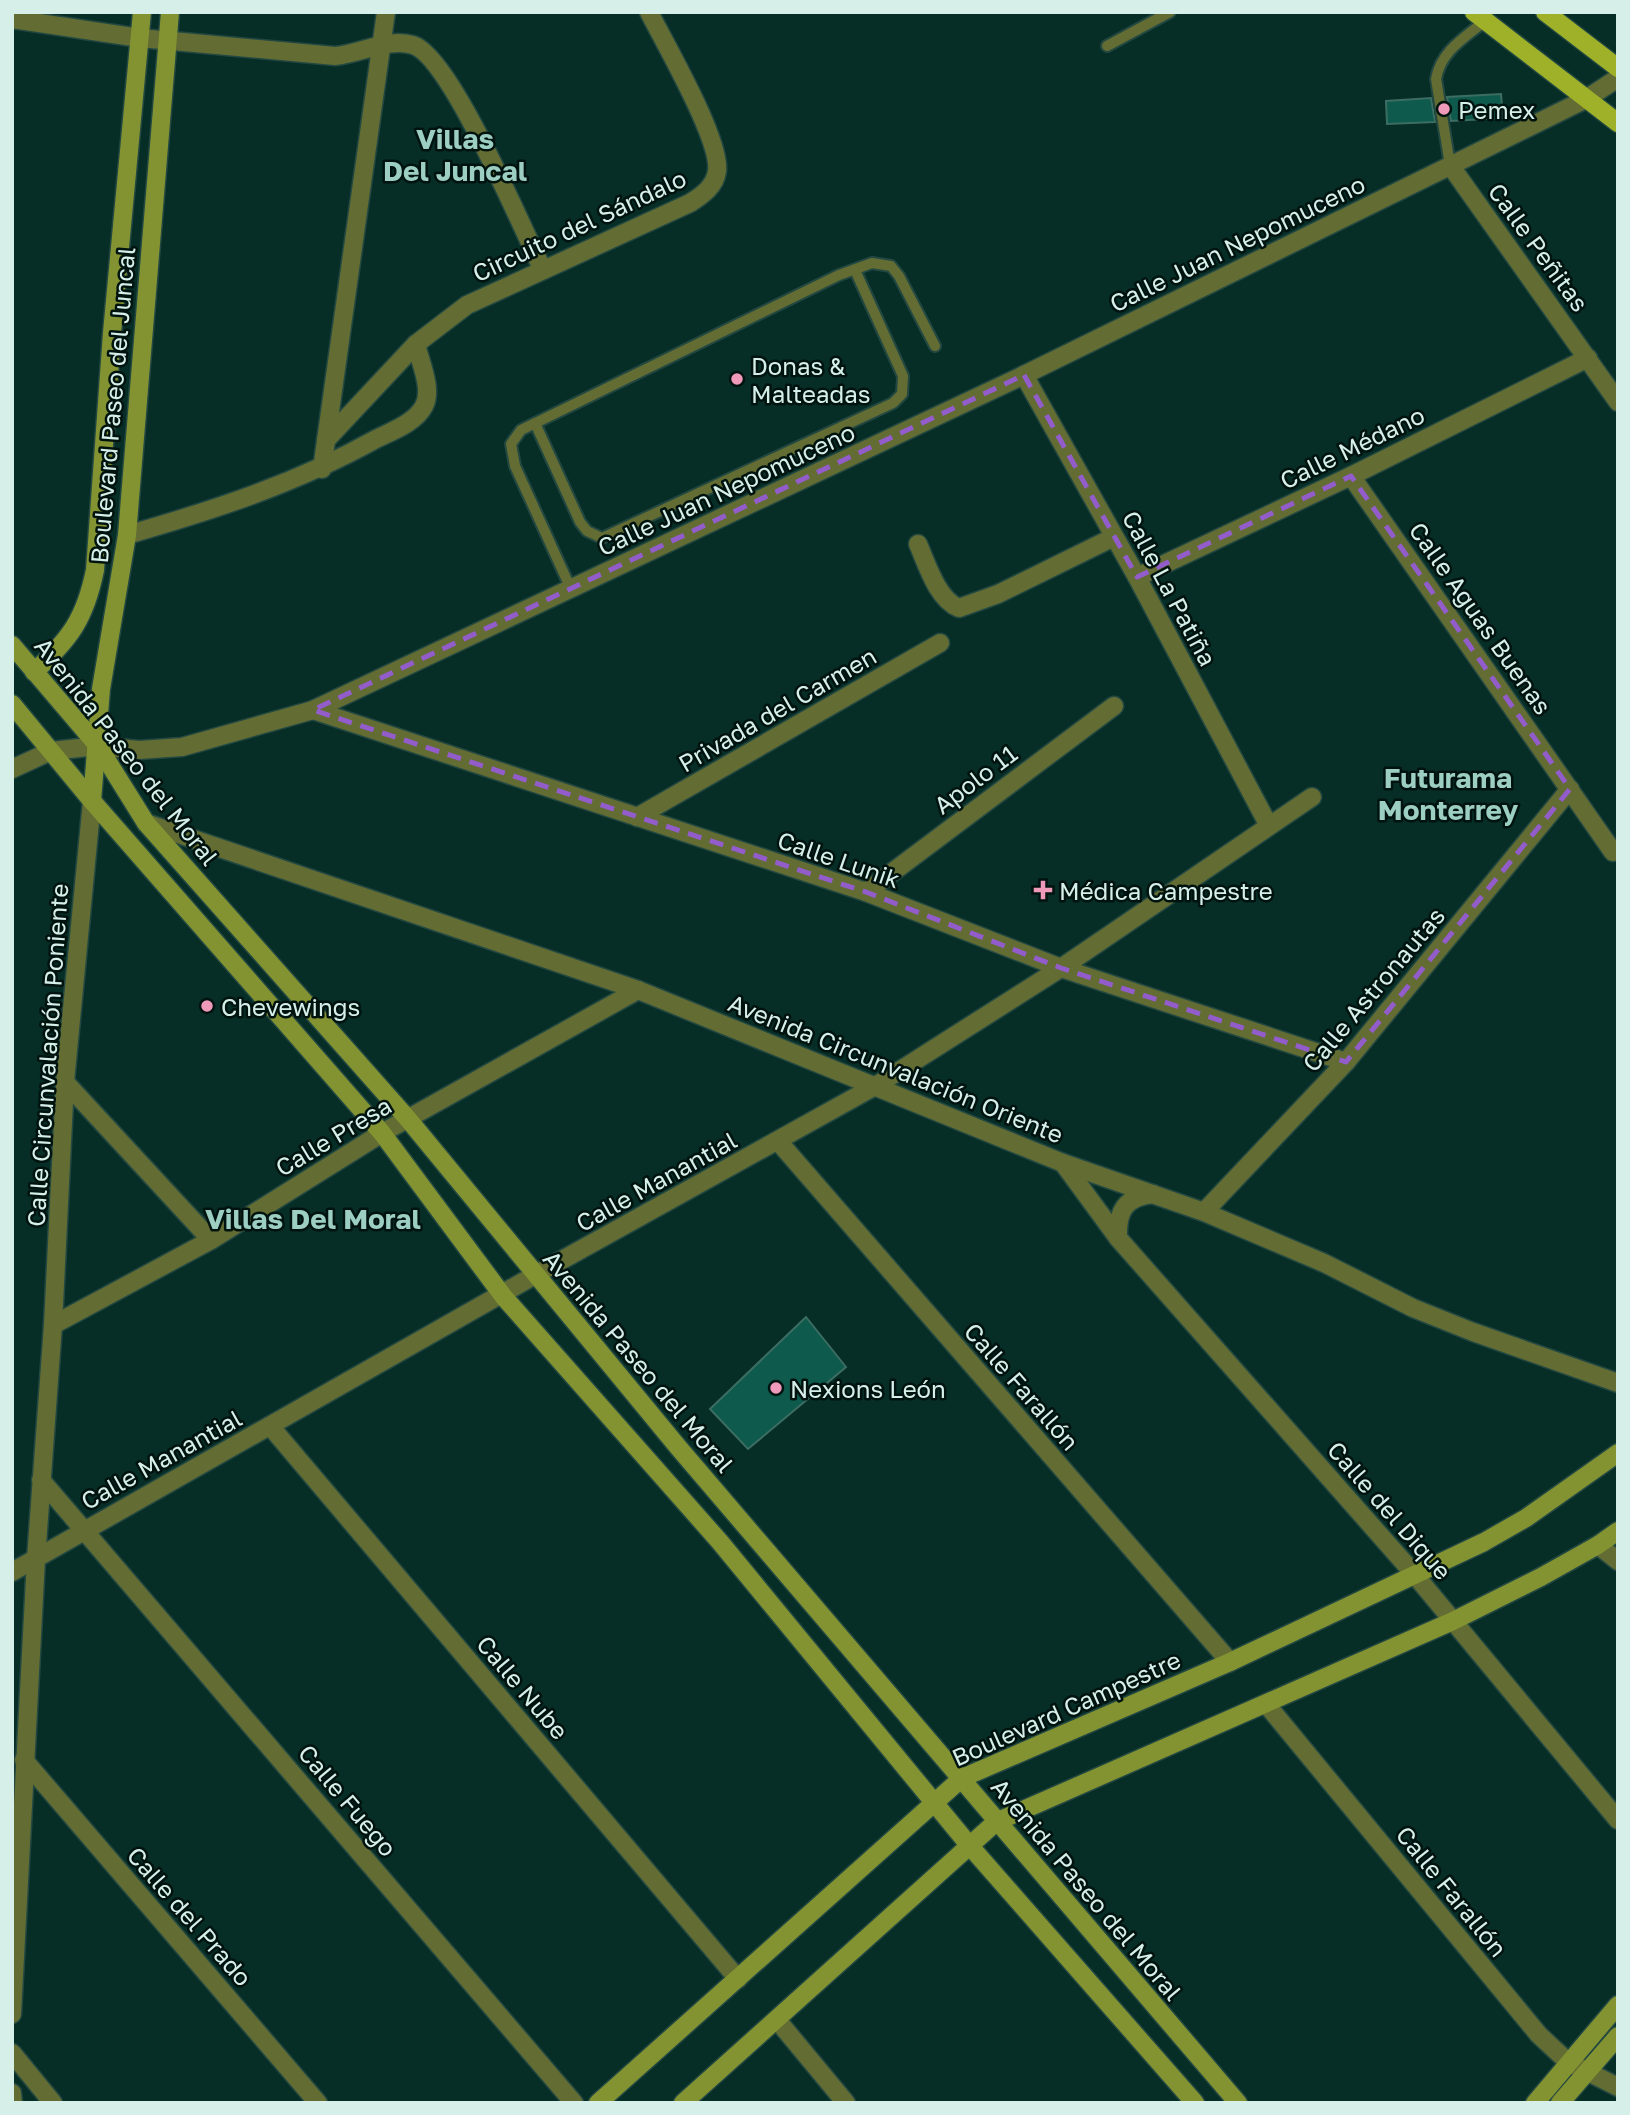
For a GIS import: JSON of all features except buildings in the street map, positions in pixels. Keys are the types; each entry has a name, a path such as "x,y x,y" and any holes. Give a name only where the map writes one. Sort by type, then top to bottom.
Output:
{"main road":[{"path":"1545,12 1618,68"},
{"path":"1479,16 1618,123"}],"street":[{"name":"Boulevard Paseo del Juncal","path":"34,672 70,636 90,598 95,570 112,333 142,12"},
{"name":"Boulevard Paseo del Juncal","path":"92,801 102,689 127,536 170,12"},
{"path":"322,469 386,12"},
{"name":"Circuito del Sándalo","path":"326,440 416,344 467,305 690,203 712,186 717,172 713,142 649,12"},
{"path":"12,19 140,38 335,56 383,45 403,43 416,46 438,66 460,101 542,270"},
{"name":"Calle Juan Nepomuceno","path":"12,769 51,751 98,746 139,750 182,747 313,710 1024,376 1586,99 1618,78"},
{"name":"Calle Peñitas","path":"1450,165 1618,402"},
{"path":"112,333 145,334"},
{"path":"127,536 225,506 322,469 419,413 426,404 428,393 416,344"},
{"name":"Calle Médano","path":"1137,577 1351,476 1588,358"},
{"name":"Calle La Patiña","path":"1024,376 1137,577 1269,826"},
{"name":"Calle Aguas Buenas","path":"1351,476 1613,852"},
{"path":"918,544 940,590 959,608 998,594 1114,537"},
{"name":"Privada del Carmen","path":"637,817 940,643"},
{"name":"Avenida Paseo del Moral","path":"12,645 98,746 146,823 408,1119 535,1275 962,1778 996,1822 1238,2103"},
{"path":"12,704 92,801 382,1133 503,1296 720,1542 935,1800 969,1845 1195,2103"},
{"name":"Apolo 11","path":"866,892 1114,706"},
{"name":"Calle Lunik","path":"313,710 866,892 1061,968 1346,1062"},
{"name":"Calle Astronautas","path":"1204,1212 1346,1062 1570,789"},
{"name":"Calle Manantial","path":"12,1572 85,1528 271,1427 503,1296 535,1275 877,1085 1061,968 1312,797"},
{"name":"Calle Circunvalación Poniente","path":"12,2014 36,1559 54,1325 65,1082 92,801"},
{"name":"Avenida Circunvalación Oriente","path":"146,823 638,990 877,1085 1063,1163 1204,1212 1324,1263 1437,1318 1618,1383"},
{"name":"Calle Presa","path":"54,1325 211,1240 382,1133 638,990"},
{"path":"65,1082 211,1240"},
{"name":"Calle Farallón","path":"778,1141 1230,1662"},
{"name":"Calle del Dique","path":"1063,1163 1118,1238 1415,1575 1618,1819"},
{"path":"1118,1238 1122,1208 1137,1195 1154,1194"},
{"name":"Calle Nube","path":"271,1427 738,1979"},
{"name":"Boulevard Campestre","path":"598,2103 962,1778 1230,1662 1415,1575 1526,1518 1618,1454"},
{"path":"41,1480 85,1528"},
{"name":"Calle Fuego","path":"85,1528 574,2103"},
{"path":"683,2103 778,2021 996,1822 1453,1621 1598,1545 1618,1531"},
{"path":"1598,1545 1618,1561"},
{"name":"Calle Farallón","path":"1267,1705 1539,2035 1569,2062 1618,2087"},
{"name":"Calle del Prado","path":"24,1760 318,2103"},
{"path":"1535,2103 1618,2005"},
{"path":"778,2021 846,2103"},
{"path":"1560,2103 1618,2036"},
{"path":"12,2053 53,2103"},
{"path":"12,2092 13,2103"}],"lane":[{"path":"1107,46 1170,12"},
{"path":"1450,165 1438,71 1445,55 1479,16"},
{"path":"571,589 511,453 515,436 535,423 872,263 891,267 935,346"},
{"path":"535,423 580,522 587,531 602,538 893,403 902,394 903,376 855,270"}],"highlighted area":[{"path":"1024,375 1137,577 1351,476 1570,789 1346,1062 1061,968 866,892 313,710"}],"place":[{"name":"Pemex","path":"1444,109"},
{"name":"Donas & Malteadas","path":"737,379"},
{"name":"Médica Campestre","path":"1043,890"},
{"name":"Chevewings","path":"207,1006"},
{"name":"Nexions León","path":"776,1388"}],"district":[{"name":"Villas Del Juncal","path":"455,154"},
{"name":"Futurama Monterrey","path":"1448,793"},
{"name":"Villas Del Moral","path":"313,1218"}]}
